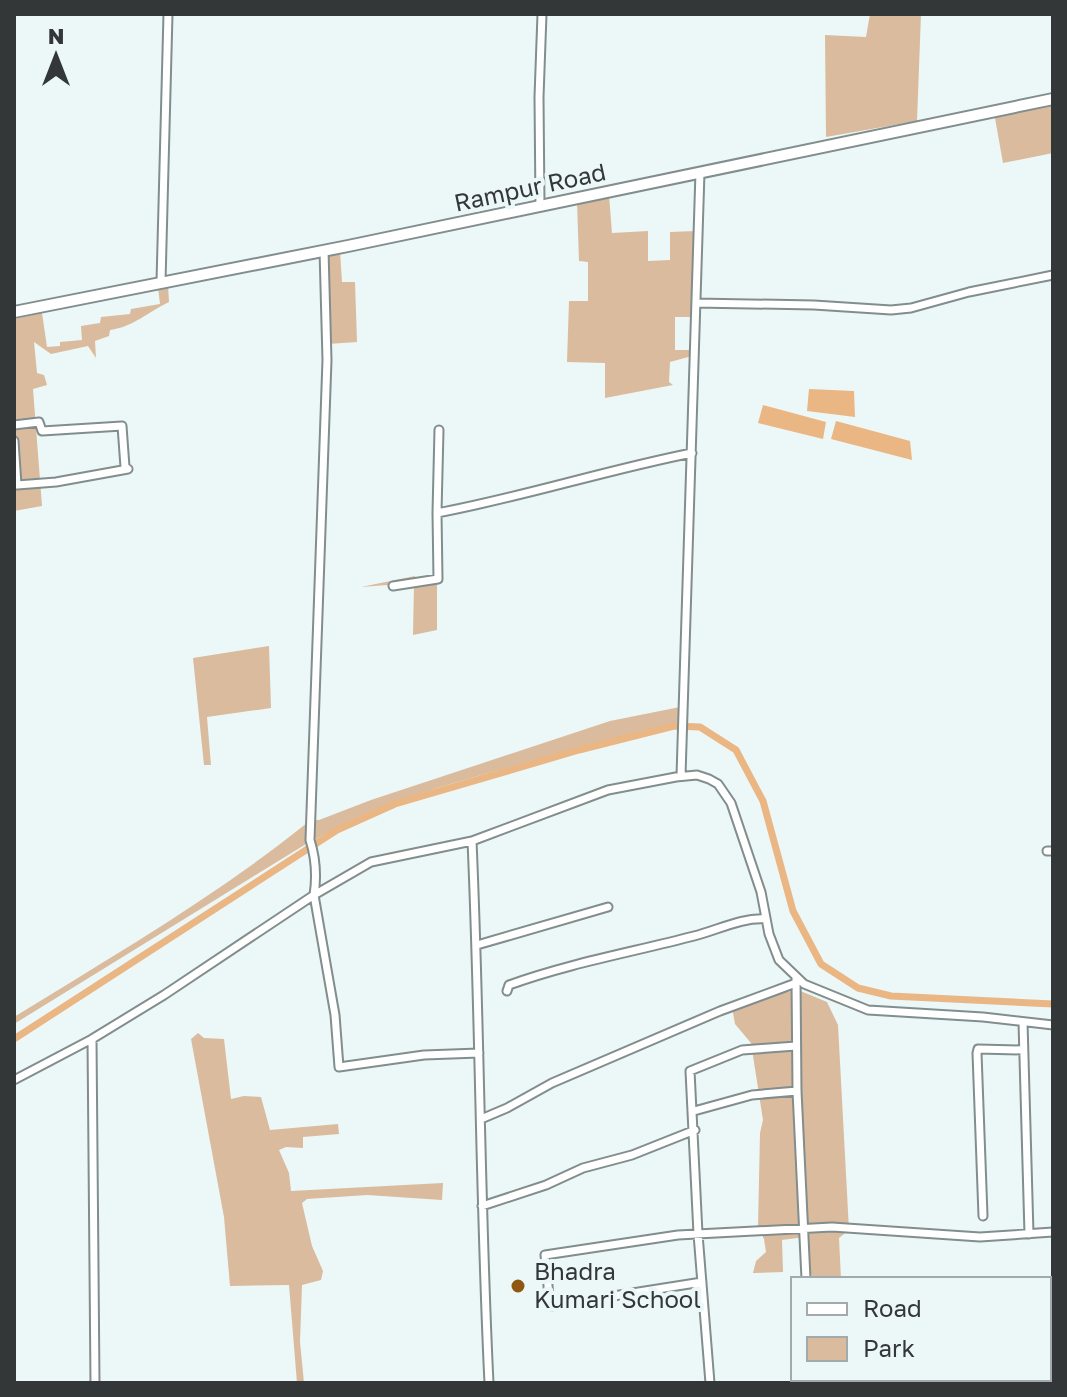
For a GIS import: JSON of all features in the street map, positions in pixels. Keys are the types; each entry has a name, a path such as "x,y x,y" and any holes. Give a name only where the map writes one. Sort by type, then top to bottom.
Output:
{"main road":[{"name":"Rampur Road","path":"14,312 1053,99"}],"street":[{"path":"161,282 168,14"},
{"path":"540,206 542,14"},
{"path":"681,776 700,172"},
{"path":"324,250 327,360 310,840 315,855 317,878 314,895 335,1015 339,1067 424,1055 479,1053"},
{"path":"696,303 891,310 1053,275"},
{"path":"14,425 39,422 42,431 122,426 125,467 128,469 56,482 16,485 14,441"},
{"path":"393,586 438,579 439,430"},
{"path":"437,513 487,504 692,453"},
{"path":"14,1080 92,1039 314,895 371,862 472,841 608,790 697,775 718,784 731,803 761,892 769,934 779,960 796,980 868,1010 1053,1025"},
{"path":"472,841 489,1383"},
{"path":"477,945 608,907"},
{"path":"507,991 509,985 579,964 699,935 754,918 766,919"},
{"path":"796,980 797,1091 806,1277"},
{"path":"481,1119 552,1083 796,980"},
{"path":"1023,1022 1029,1234"},
{"path":"92,1039 95,1383"},
{"path":"710,1383 698,1234 690,1071 742,1050 796,1046"},
{"path":"983,1216 977,1053 978,1049 985,1048 1023,1050"},
{"path":"694,1111 752,1095 797,1091"},
{"path":"482,1206 695,1130"},
{"path":"702,1282 550,1306 545,1255 678,1235 832,1227 980,1237 1053,1232"}],"green space":[{"path":"870,14 921,14 917,121 826,137 825,35 866,37"},
{"path":"1053,105 1053,153 1003,163 995,118"},
{"path":"609,195 612,233 648,231 648,261 670,260 670,232 696,231 693,317 675,317 675,350 692,350 692,356 670,362 669,382 673,385 605,398 605,363 567,362 569,301 588,301 588,262 579,261 577,202"},
{"path":"340,251 342,282 355,282 357,342 328,344 326,254"},
{"path":"168,285 169,302 133,322 110,330 109,336 95,341 96,358 88,346 51,354 34,342 37,373 44,375 47,385 33,389 42,506 14,511 14,319 42,313 47,347 60,346 60,342 82,340 81,326 100,323 101,317 130,314 131,309 160,304 158,287"},
{"path":"415,576 415,583 437,585 437,630 413,635 414,583 361,587"},
{"path":"269,646 271,708 207,717 211,765 204,765 193,658"},
{"path":"680,707 680,722 414,796 372,811 313,841 315,800 316,820 319,820 610,721"},
{"path":"307,823 306,844 14,1024 14,1017 200,901"},
{"path":"798,990 827,1002 838,1025 849,1230 839,1238 841,1277 812,1277 805,1237 782,1240 783,1272 753,1273 756,1261 766,1252 758,1227 763,1120 751,1043 735,1024 732,1007 746,999"},
{"path":"198,1033 204,1038 224,1039 231,1099 261,1097 270,1130 338,1124 339,1134 303,1137 303,1148 286,1147 279,1150 289,1173 291,1191 443,1183 442,1200 367,1195 307,1199 302,1203 312,1246 323,1271 321,1280 302,1285 300,1342 304,1383 297,1383 289,1285 230,1286 224,1217 191,1039"}],"shaded area":[{"path":"809,389 854,391 855,417 807,411"},
{"path":"763,405 826,422 823,439 758,423"},
{"path":"836,421 910,441 912,460 831,439"}],"waterway":[{"path":"14,1039 337,830 395,804 579,750 674,726 700,727 736,750 763,801 793,911 821,964 858,988 891,996 1053,1004"}],"place":[{"name":"Bhadra Kumari School","path":"518,1286"}]}
